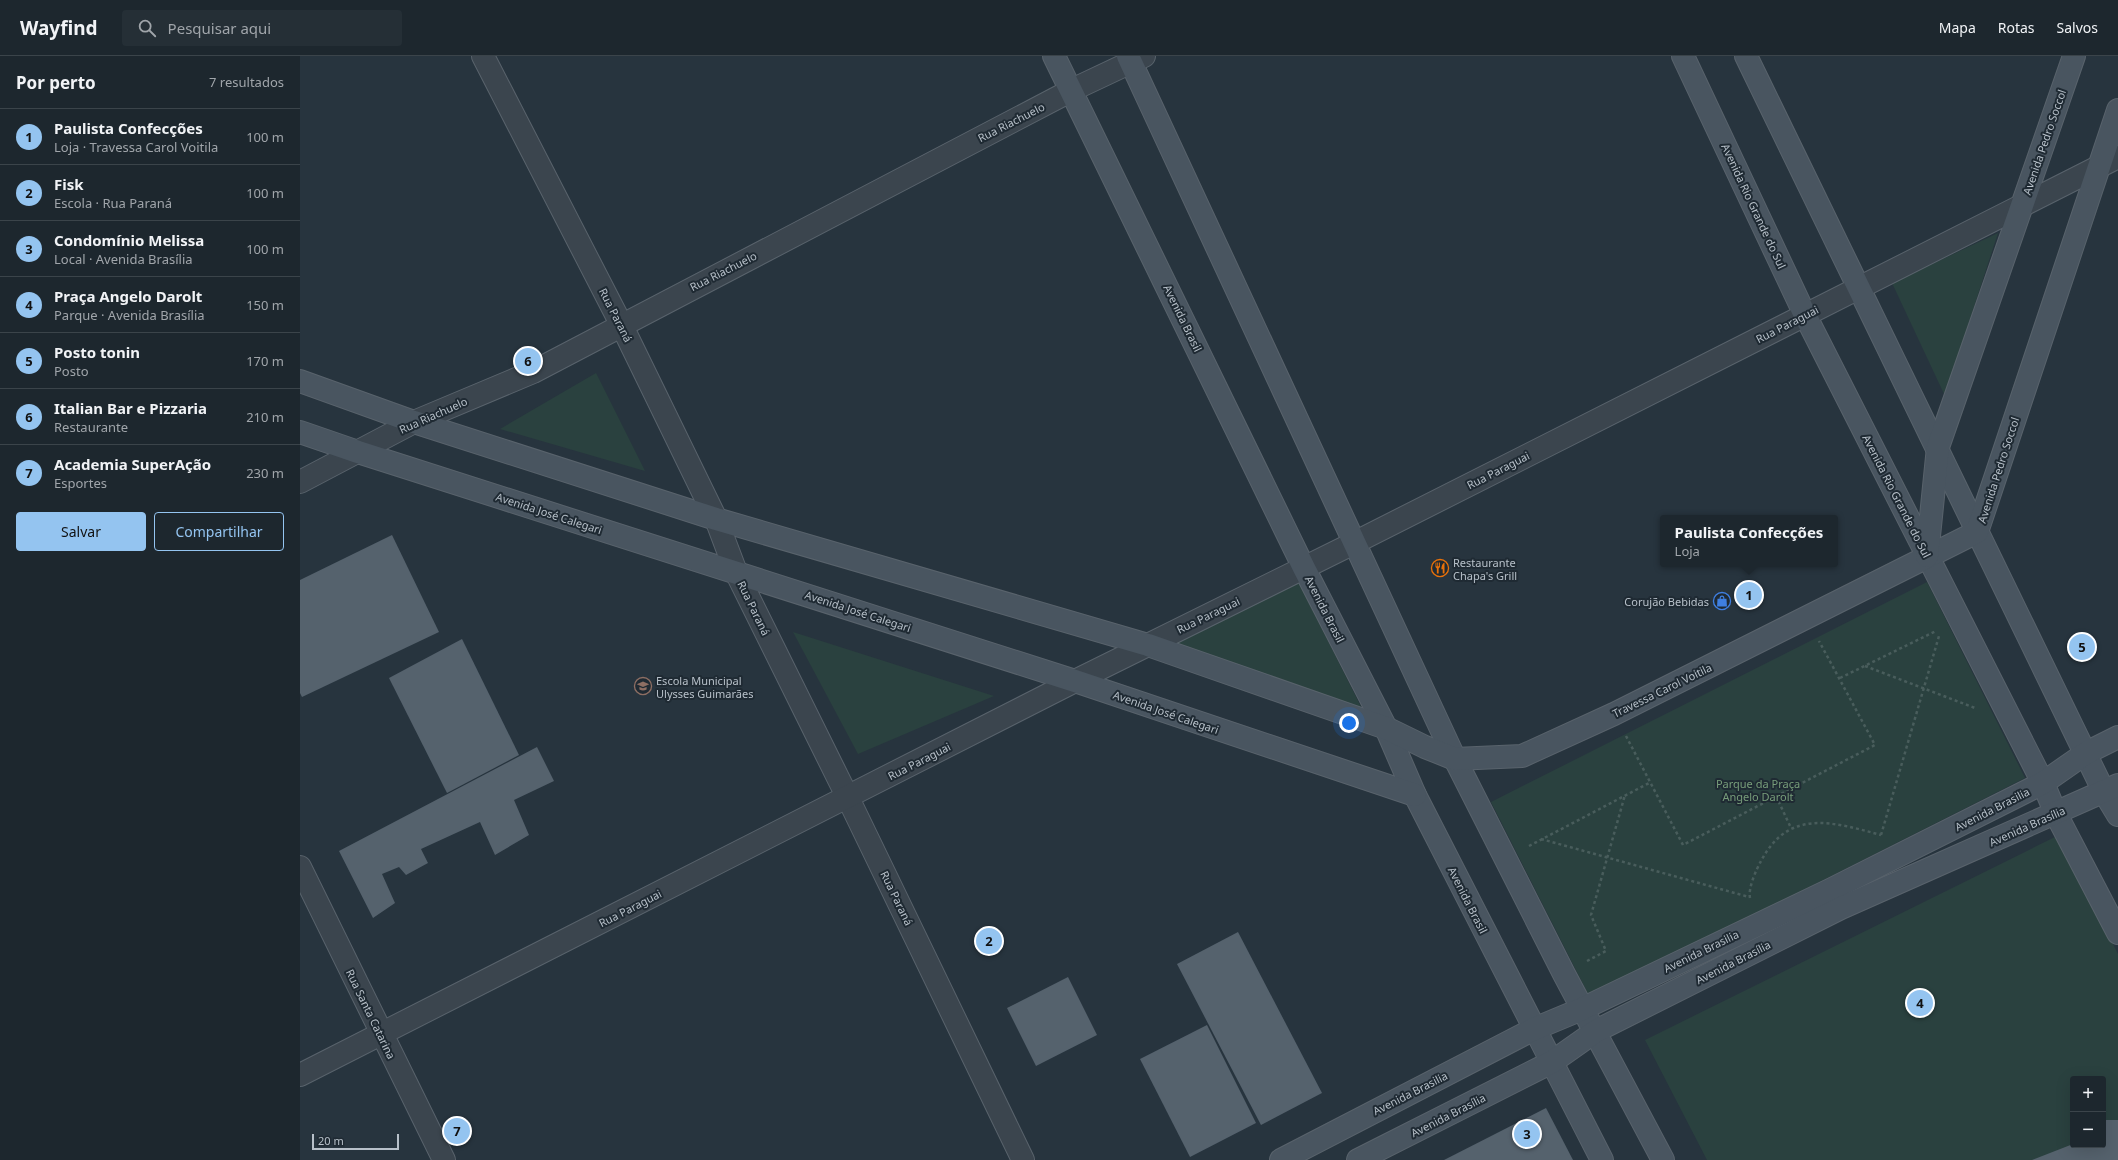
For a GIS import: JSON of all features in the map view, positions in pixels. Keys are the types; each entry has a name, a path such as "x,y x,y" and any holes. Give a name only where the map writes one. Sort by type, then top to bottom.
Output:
{"street":[{"name":"Rua Paraná","path":"483,56 621,324 716,519 736,572 848,798 1023,1160"},
{"name":"Avenida Brasil","path":"1054,56 1072,90 1304,568 1386,728 1415,795 1602,1160"},
{"name":"Avenida Rio Grande do Sul","path":"1683,56 1805,315 2043,783 2056,814 2118,933"},
{"path":"1746,56 1858,289 1938,447 2086,753 2111,788 2118,815"},
{"name":"Avenida Pedro Soccol","path":"1927,556 1938,447 2074,56"},
{"name":"Rua Riachuelo","path":"300,482 414,422 533,372 621,324 1135,58"},
{"path":"1135,58 1455,759 1582,1009 1596,1031 1663,1160"},
{"name":"Avenida Pedro Soccol","path":"1927,556 1978,532 2118,110"},
{"name":"Rua Paraguai","path":"300,1075 848,798 1075,681 1356,542 2118,158"},
{"path":"300,381 414,422 716,519 1148,645 1386,728"},
{"name":"Avenida José Calegari","path":"300,432 358,452 1075,681 1415,795"},
{"name":"Travessa Carol Voitila","path":"1386,728 1425,747 1455,759 1522,756 1614,714 1927,556"},
{"name":"Avenida Brasilia","path":"1281,1160 1534,1029 1582,1009 1763,921 1836,899 2043,783 2086,753 2118,737"},
{"name":"Avenida Brasília","path":"1358,1160 1552,1062 1596,1031 1836,899 2056,814 2111,788"},
{"name":"Rua Santa Catarina","path":"300,867 444,1160"}],"path":[{"path":"1614,714 1683,845 1875,745 1840,678 1806,618"},
{"path":"1749,897 1759,865 1767,850 1776,839 1791,828 1814,822 1881,835 1941,628 1840,678"},
{"path":"1865,666 1981,710 2001,700"},
{"path":"1506,858 1651,782"},
{"path":"1564,974 1606,951 1591,915 1625,795"},
{"path":"1776,796 1791,828"},
{"path":"1541,839 1607,856 1749,897 1763,921"}],"green space":[{"path":"1998,233 1945,396 1892,283"},
{"path":"596,373 645,471 500,429"},
{"path":"1298,581 1367,719 1167,646"},
{"name":"Parque da Praça Angelo Darolt","path":"1927,582 2025,778 1590,998 1491,802"},
{"path":"793,632 994,696 858,754"},
{"path":"2059,835 2118,954 2118,1160 1707,1160 1645,1040"}],"building":[{"path":"392,535 439,632 302,697 300,693 300,580"},
{"path":"462,639 519,755 447,793 389,678"},
{"path":"537,747 554,781 514,800 529,835 495,855 480,822 421,849 428,863 406,875 399,867 382,874 395,903 373,918 339,851"},
{"path":"1238,932 1322,1093 1261,1125 1177,964"},
{"path":"1068,977 1097,1035 1036,1066 1007,1008"},
{"path":"1207,1025 1256,1123 1190,1157 1140,1059"},
{"path":"1546,1108 1573,1160 1444,1160"},
{"path":"2106,1120 2118,1120 2118,1160 2032,1160 2070,1145 2070,1148 2106,1148"}],"place":[{"name":"Italian Bar e Pizzaria","path":"528,361"},
{"name":"Restaurante Chapa's Grill","path":"1440,568"},
{"name":"Paulista Confecções","path":"1749,595"},
{"name":"Corujão Bebidas","path":"1722,601"},
{"name":"Posto tonin","path":"2082,647"},
{"name":"Escola Municipal Ulysses Guimarães","path":"643,686"},
{"name":"Fisk","path":"989,941"},
{"name":"Praça Angelo Darolt","path":"1920,1003"},
{"name":"Academia SuperAção","path":"457,1131"},
{"name":"Condomínio Melissa","path":"1527,1134"}]}
